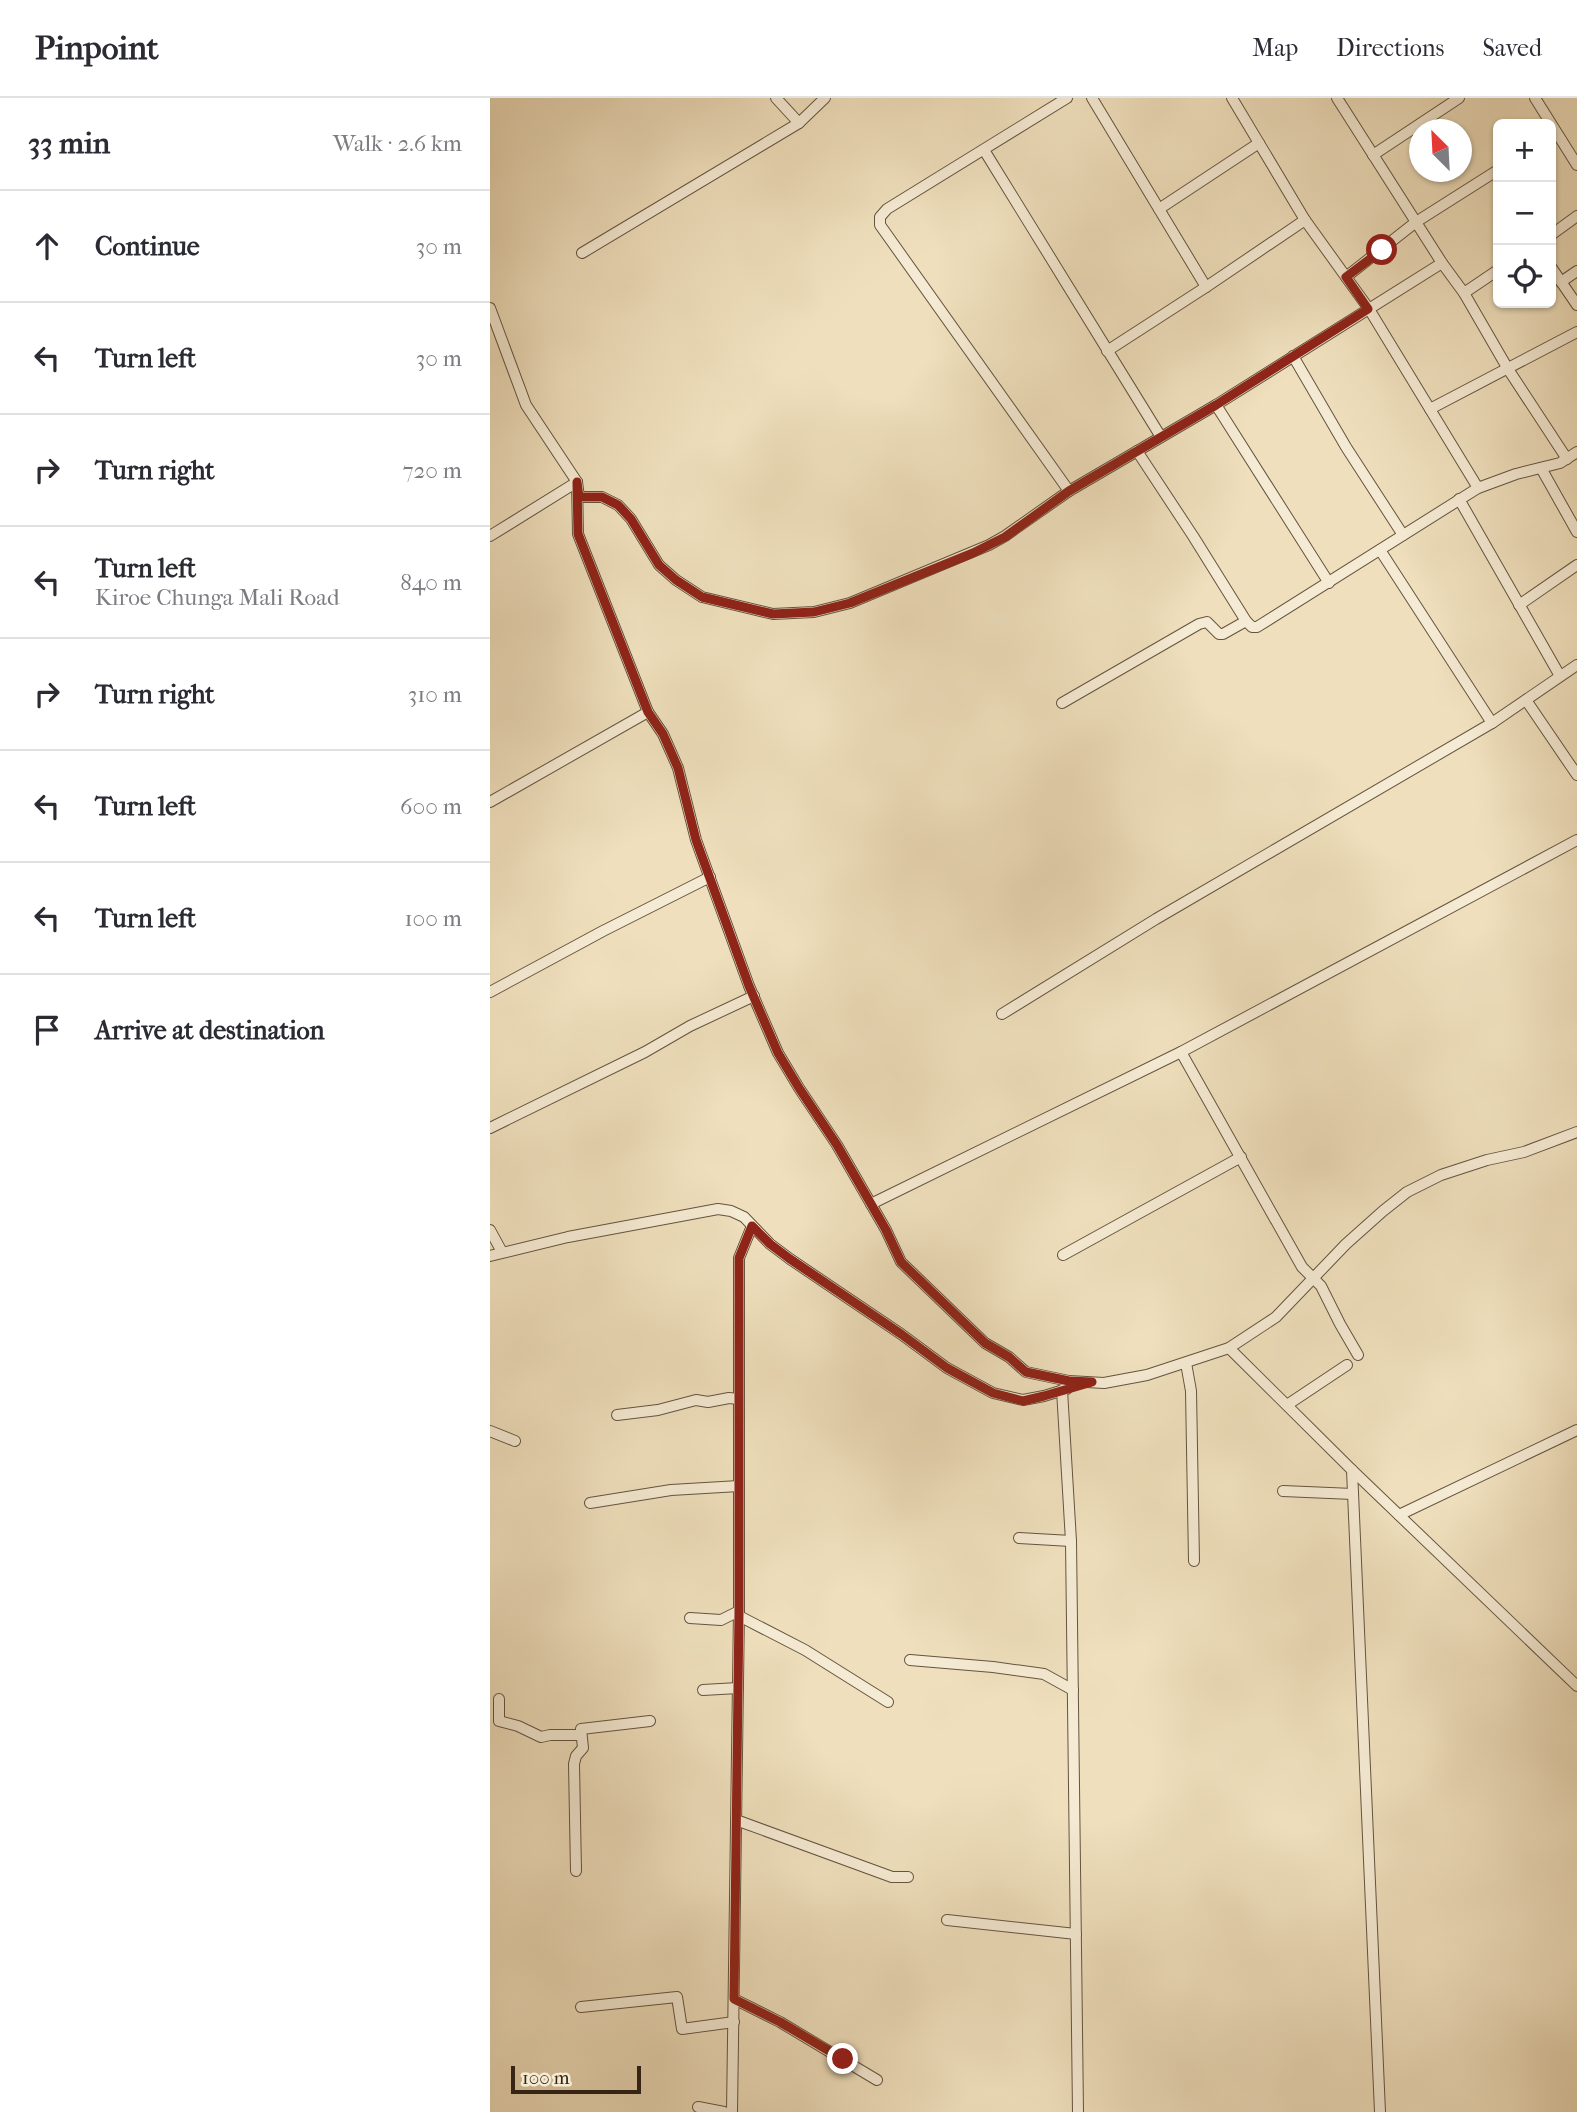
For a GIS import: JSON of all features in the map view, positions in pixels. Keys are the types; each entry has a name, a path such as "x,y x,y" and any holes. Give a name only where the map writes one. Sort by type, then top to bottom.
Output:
{"street":[{"path":"776,98 799,123"},
{"path":"582,253 799,123 825,98"},
{"path":"1067,98 887,209 880,217 880,225 1069,491"},
{"path":"1337,98 1464,293 1508,369 1567,459"},
{"path":"1373,155 1459,98"},
{"path":"1535,98 1546,119"},
{"path":"1096,99 1206,287"},
{"path":"1237,100 1305,220 1368,309 1478,488"},
{"path":"1556,138 1577,164"},
{"path":"1159,209 1259,143"},
{"path":"984,150 1161,437"},
{"path":"1346,277 1416,222 1493,173"},
{"path":"1556,231 1577,216"},
{"path":"1107,351 1305,220"},
{"path":"490,308 526,405 577,482 579,497 602,497 618,505 631,519 659,565 702,597 773,614 814,612 850,603 973,553 1005,537 1069,491 1216,405 1442,263"},
{"path":"1561,282 1577,271"},
{"path":"1464,293 1493,273"},
{"path":"1556,274 1577,305"},
{"path":"1430,409 1577,332"},
{"path":"1293,356 1402,535"},
{"path":"1216,405 1329,583"},
{"path":"1137,451 1252,627 1257,627 1329,583 1478,488 1560,464 1577,453"},
{"path":"1541,468 1577,532"},
{"path":"490,536 577,482"},
{"path":"577,482 578,534 648,712 663,734 678,768 696,840 778,1053 837,1145 901,1262 985,1343 1009,1357 1026,1372 1069,1381 1104,1383 1186,1363 1229,1348 1276,1317 1346,1244 1382,1211 1415,1188 1461,1168 1524,1152 1577,1132"},
{"path":"1459,499 1560,676"},
{"path":"1380,550 1492,723"},
{"path":"1519,605 1577,565"},
{"path":"1062,703 1199,624 1207,622 1219,634 1223,634 1246,621"},
{"path":"1002,1014 1156,919 1492,723 1577,665"},
{"path":"1526,700 1577,775"},
{"path":"490,802 648,712"},
{"path":"871,1204 1181,1052 1577,839"},
{"path":"490,992 710,877"},
{"path":"490,1128 754,996"},
{"path":"1181,1052 1302,1267 1321,1286 1358,1355"},
{"path":"1063,1255 1241,1157"},
{"path":"490,1256 568,1237 718,1209 730,1211 744,1217 770,1244 790,1259 947,1368 993,1393 1023,1401 1092,1382"},
{"path":"732,2112 739,1614 739,1258 752,1226"},
{"path":"490,1230 502,1252"},
{"path":"1229,1348 1577,1686"},
{"path":"1186,1363 1191,1391 1194,1561"},
{"path":"1287,1405 1347,1365"},
{"path":"1062,1390 1071,1541 1078,2112"},
{"path":"617,1415 658,1410 696,1400 708,1402 739,1399"},
{"path":"1399,1514 1577,1430"},
{"path":"490,1431 516,1441"},
{"path":"1352,1470 1380,2112"},
{"path":"590,1503 671,1490 739,1486"},
{"path":"1283,1491 1353,1494"},
{"path":"1019,1538 1071,1541"},
{"path":"690,1618 721,1619 739,1614 805,1650 888,1702"},
{"path":"910,1661 1044,1674 1073,1690"},
{"path":"703,1690 738,1688"},
{"path":"499,1699 499,1721 541,1737 581,1735"},
{"path":"576,1871 573,1786 576,1756 583,1748 581,1729 650,1721"},
{"path":"736,1820 892,1877 908,1877"},
{"path":"947,1920 1076,1934"},
{"path":"581,2007 677,1997 682,2029 733,2022"},
{"path":"734,1999 780,2022 877,2080"},
{"path":"698,2107 724,2112"}],"route":[{"path":"843,2059 734,1999 739,1611 739,1258 752,1226 790,1259 947,1368 993,1393 1023,1401 1092,1382 1069,1381 1026,1372 1009,1357 985,1343 901,1262 886,1230 837,1145 778,1053 749,986 696,840 678,768 663,734 648,712 578,534 577,482 579,497 602,497 618,505 631,519 659,565 702,597 773,614 814,612 850,603 973,553 1005,537 1069,491 1216,405 1368,309 1346,277 1382,250"}]}
